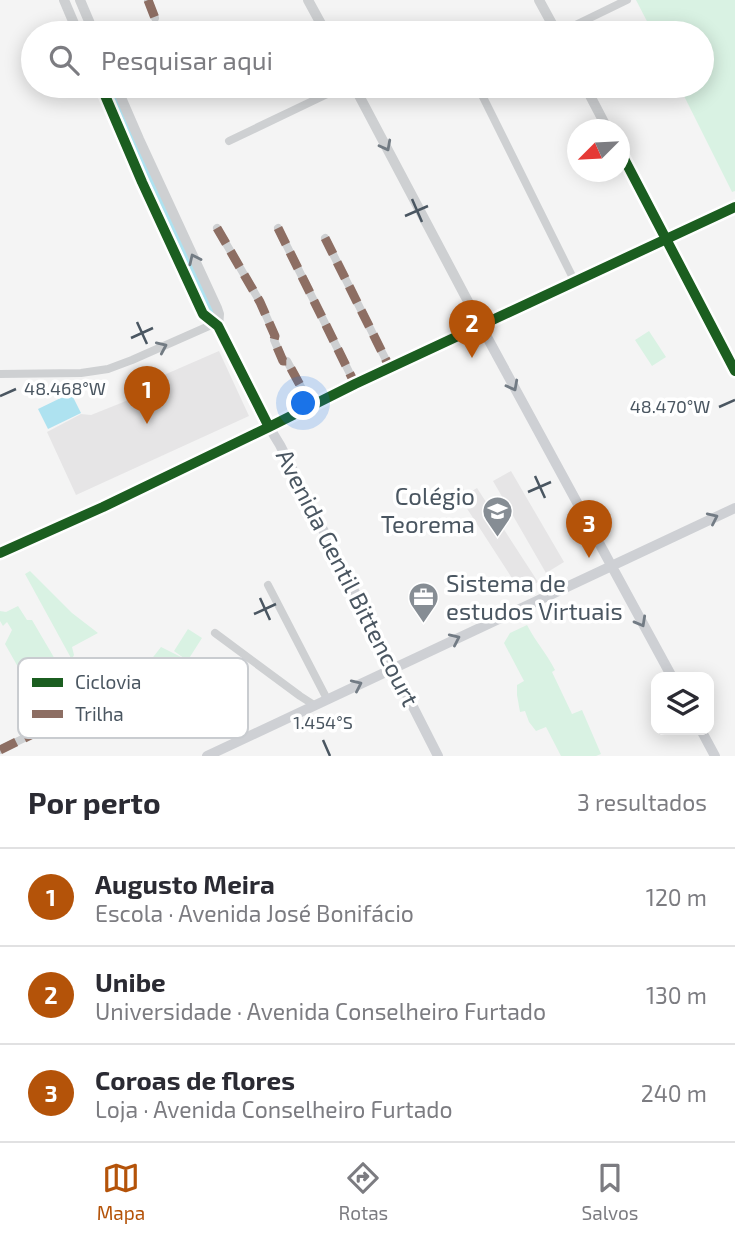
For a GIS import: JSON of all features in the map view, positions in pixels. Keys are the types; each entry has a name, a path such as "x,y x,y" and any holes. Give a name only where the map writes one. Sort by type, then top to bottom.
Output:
{"main road":[{"path":"0,553 735,207"},
{"path":"481,326 668,672"},
{"name":"Avenida Gentil Bittencourt","path":"269,427 438,756"},
{"path":"248,736 735,508"},
{"path":"704,735 715,756"},
{"path":"207,756 245,738"}],"street":[{"path":"64,0 73,21"},
{"path":"80,0 89,21"},
{"path":"148,0 155,18"},
{"path":"308,0 319,21"},
{"path":"539,0 551,21"},
{"path":"583,21 627,0"},
{"name":"Avenida Gentil Bittencourt","path":"106,98 203,314 217,324 269,427"},
{"name":"Avenida Gentil Bittencourt","path":"121,98 217,308 217,324"},
{"path":"229,141 319,98"},
{"path":"360,98 481,326"},
{"path":"483,98 575,282"},
{"path":"591,98 602,119"},
{"path":"630,170 735,371"},
{"path":"217,228 260,302 284,361 287,360 307,398 301,402 305,409"},
{"path":"278,228 355,384"},
{"path":"325,238 390,368"},
{"path":"0,374 81,373 108,369 217,324"},
{"path":"268,585 327,699"},
{"path":"215,632 314,705"},
{"path":"0,750 24,738"}],"shaded area":[{"path":"219,351 249,416 76,495 47,432 81,414 91,415 126,401 127,391"},
{"path":"511,471 564,562 546,573 493,481"},
{"name":"Colégio Teorema","path":"461,486 467,494 477,488 538,582 521,592 455,490"}],"green space":[{"path":"636,0 735,0 735,191 732,192 685,98 714,98 714,21 647,21"},
{"path":"649,331 666,357 652,366 635,340"},
{"path":"30,571 72,613 98,633 72,647 72,658 71,658 25,574"},
{"path":"18,606 27,620 32,620 54,658 18,658 18,667 5,644 12,630 7,622 3,626 0,611 6,612"},
{"path":"527,625 555,670 552,672 572,714 582,710 601,754 561,756 546,727 536,731 525,711 520,712 517,685 524,681 504,643 510,633"},
{"path":"188,629 202,638 189,658 184,658 174,651"},
{"path":"161,647 183,658 152,658"}],"water":[{"path":"111,98 117,98 216,314 209,316"},
{"path":"71,393 81,413 48,429 38,409"}],"marked path":[{"path":"148,0 155,18"},
{"path":"217,228 260,302 283,361 287,361 307,398 301,402 305,409"},
{"path":"278,228 355,384"},
{"path":"325,238 390,368"},
{"path":"0,750 24,738"}],"cycle path":[{"path":"106,98 203,314 218,326 269,427"},
{"path":"630,170 735,371"},
{"path":"0,553 103,507 355,384 735,207"}],"place":[{"name":"Unibe","path":"472,358"},
{"name":"Augusto Meira","path":"147,424"},
{"name":"Colégio Teorema","path":"498,538"},
{"name":"Coroas de flores","path":"589,558"},
{"name":"Sistema de estudos Virtuais","path":"423,625"}]}
